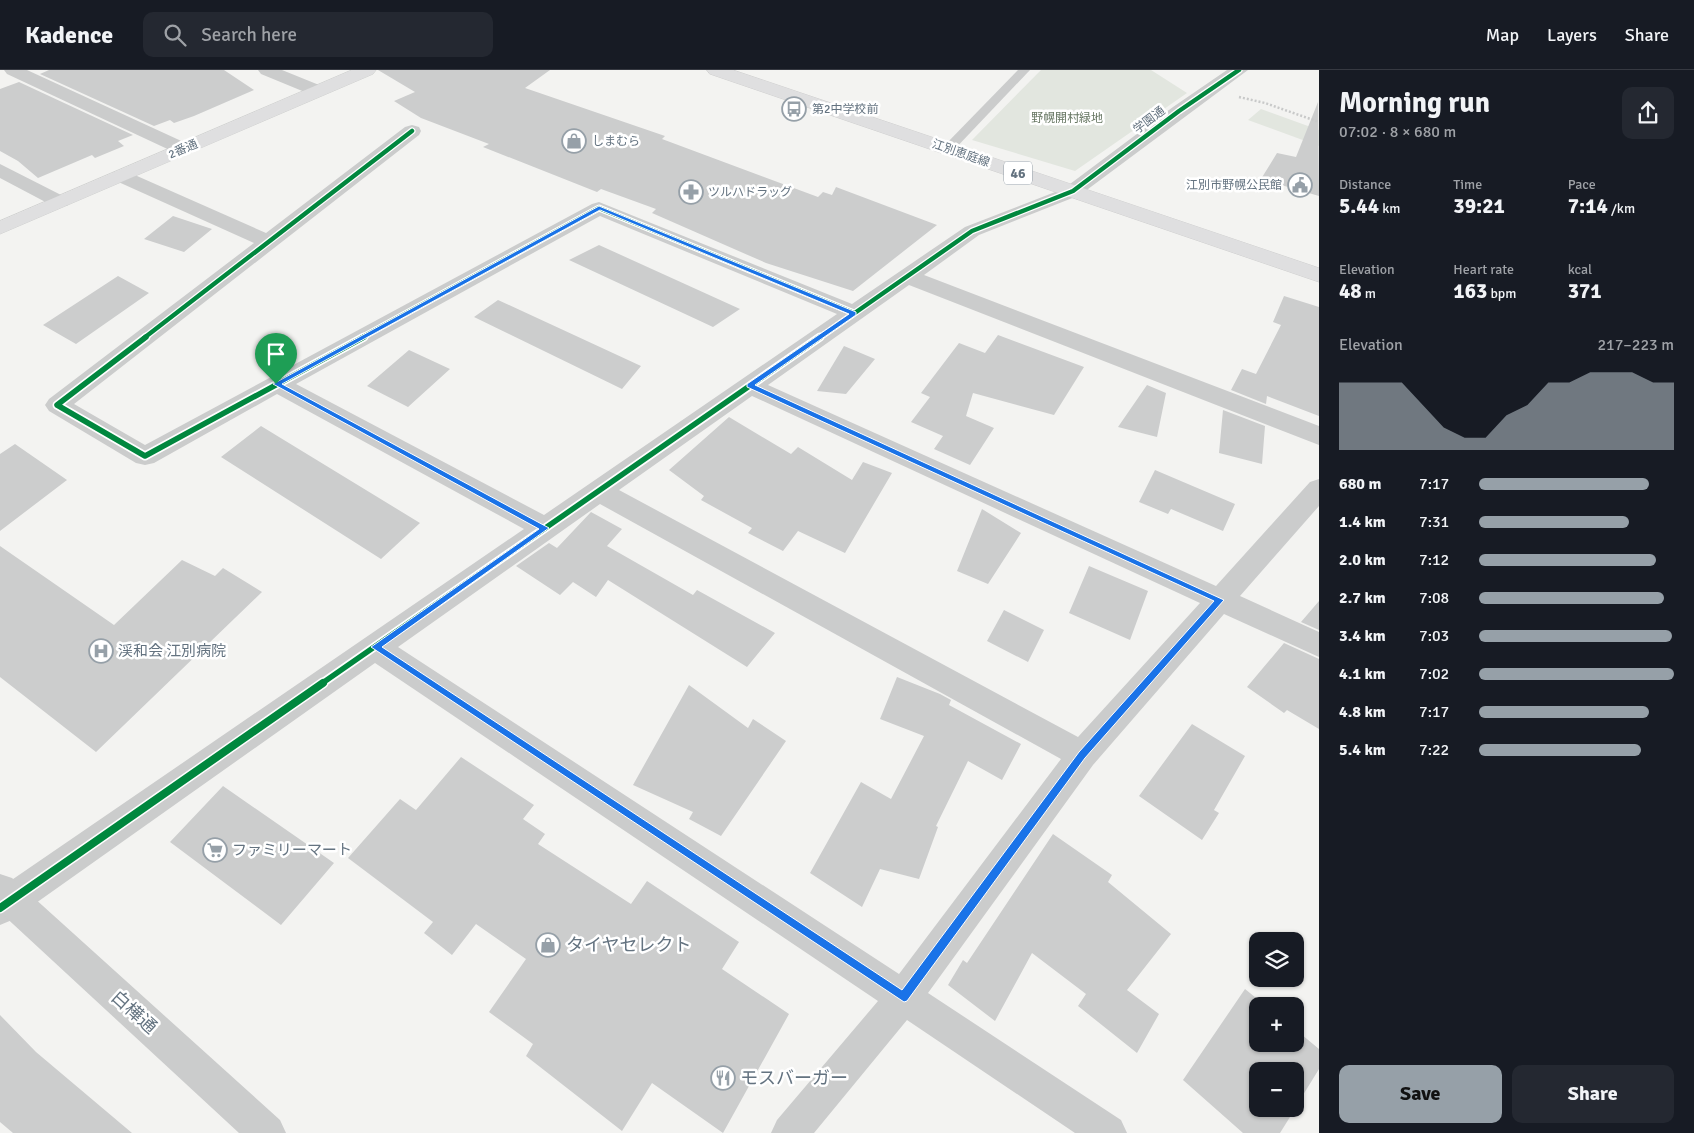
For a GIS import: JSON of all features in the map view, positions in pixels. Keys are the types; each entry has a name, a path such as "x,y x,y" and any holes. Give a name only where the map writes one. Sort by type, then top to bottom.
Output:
{"main road":[{"name":"2番通","path":"0,228 367,70"},
{"name":"江別恵庭線","path":"716,70 1319,275"}],"street":[{"path":"14,70 183,149"},
{"path":"267,70 318,91"},
{"name":"学園通","path":"4,899 375,647 972,231 1073,192 1179,111 1239,70"},
{"path":"412,131 57,405 145,456 599,208 854,314"},
{"path":"0,170 60,202"},
{"path":"121,176 268,242"},
{"path":"907,276 1319,436"},
{"path":"276,384 545,528"},
{"path":"750,386 1319,644"},
{"path":"790,1133 904,997 1082,755 1319,489"},
{"path":"599,491 1082,755"},
{"path":"375,647 1108,1133"},
{"name":"白樺通","path":"4,899 268,1133"}],"lane":[{"path":"948,149 1024,70"}],"path":[{"path":"1236,96 1265,103 1319,122"}],"green space":[{"name":"野幌開村緑地","path":"1041,70 1151,70 1187,93 1075,171 972,140"},
{"path":"1261,109 1319,130 1319,146 1248,120"}],"building":[{"path":"49,70 224,70 254,90 194,116 174,123 170,120 154,126 40,74"},
{"path":"378,70 550,70 525,88 665,136 662,139 818,197 823,192 832,195 836,187 937,225 853,291 766,263 652,213 656,209 601,189 597,192 483,147 489,144 421,118 394,101 415,92"},
{"path":"19,82 133,135 118,141 124,146 95,158 92,155 38,178 18,161 0,151 0,89"},
{"name":"江別市野幌公民館","path":"1318,102 1319,196 1261,179 1277,153 1296,157"},
{"path":"173,216 212,229 184,252 144,239"},
{"path":"599,245 740,309 713,327 569,260"},
{"path":"118,276 149,293 76,344 43,325"},
{"path":"1284,296 1319,307 1319,416 1267,396 1266,404 1231,390 1242,369 1256,374 1281,325 1273,322"},
{"path":"498,300 641,366 622,389 474,317"},
{"path":"998,335 1084,367 1054,415 973,393 966,416 994,428 970,465 934,449 943,436 911,422 930,397 921,393 959,343 985,353"},
{"path":"844,346 875,359 846,394 817,391"},
{"path":"409,350 450,369 408,407 367,386"},
{"path":"1147,385 1166,393 1157,437 1118,427"},
{"path":"1223,410 1265,426 1262,464 1219,453"},
{"path":"729,417 791,454 798,447 852,480 863,462 892,473 845,553 798,531 783,551 748,533 752,528 701,500 704,496 669,470"},
{"path":"261,426 420,523 381,559 221,457"},
{"path":"15,444 67,480 0,531 0,454"},
{"path":"1155,470 1235,504 1223,531 1171,509 1168,514 1139,502"},
{"path":"982,509 1021,533 988,584 957,571"},
{"path":"591,512 622,529 607,546 693,595 697,590 775,633 747,667 608,580 596,597 573,582 560,595 516,566 549,543 557,548"},
{"name":"渓和会 江別病院","path":"0,546 114,625 182,560 215,576 223,568 262,592 96,752 0,677"},
{"path":"1089,566 1148,591 1130,640 1069,613"},
{"path":"1319,601 1319,630 1301,622"},
{"path":"1004,610 1044,630 1028,662 987,641"},
{"path":"1284,643 1319,659 1319,729 1287,710 1284,713 1247,687"},
{"path":"897,677 940,694 951,700 949,705 1021,744 1002,780 968,761 936,826 938,827 919,879 880,869 862,907 810,873 861,782 891,799 924,736 880,719"},
{"path":"689,685 748,728 753,719 786,741 721,836 689,819 693,812 633,785"},
{"path":"1192,724 1245,756 1214,810 1219,813 1202,840 1139,796"},
{"path":"461,757 534,805 523,819 545,834 538,844 631,904 647,881 739,942 722,969 789,1014 723,1133 652,1083 622,1131 526,1056 533,1044 489,1012 526,959 476,924 452,955 424,933 433,922 348,858 400,799 416,810"},
{"path":"223,786 334,863 281,925 170,842"},
{"path":"1053,834 1112,875 1108,882 1171,934 1127,990 1159,1014 1137,1053 1078,1006 1086,994 1032,953 995,1021 948,985 963,960 967,963"},
{"path":"1245,989 1255,997 1249,997 1249,1052 1304,1052 1304,1036 1319,1049 1319,1069 1304,1093 1304,1062 1249,1062 1249,1117 1290,1117 1280,1133 1243,1133 1183,1080"},
{"path":"0,1015 36,1052 132,1133 13,1133 0,1122"}],"cycle path":[{"path":"0,908 972,231 1073,191 1179,111 1239,70"},
{"path":"412,131 57,405 145,456 599,208 854,313"}],"place":[{"name":"第2中学校前","path":"794,109"},
{"name":"しまむら","path":"574,141"},
{"name":"江別市野幌公民館","path":"1300,185"},
{"name":"ツルハドラッグ","path":"691,192"},
{"name":"渓和会 江別病院","path":"101,651"},
{"name":"ファミリーマート","path":"215,850"},
{"name":"タイヤセレクト","path":"548,945"},
{"name":"モスバーガー","path":"723,1078"}],"route":[{"path":"599,208 854,314 750,386 1220,600 1082,755 904,997 375,647 545,528 276,384 599,208"}]}
